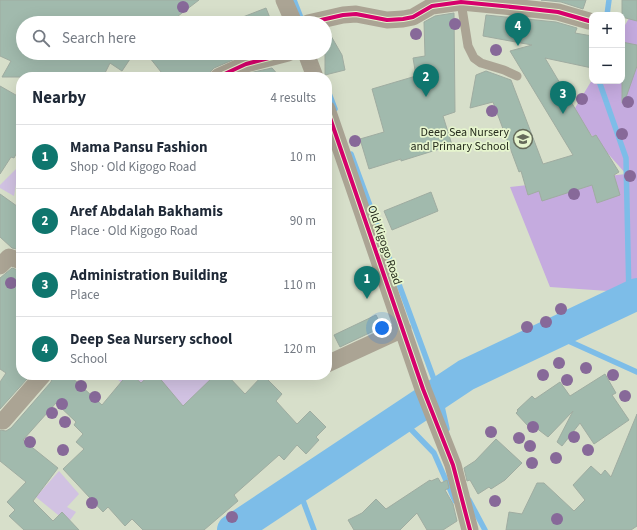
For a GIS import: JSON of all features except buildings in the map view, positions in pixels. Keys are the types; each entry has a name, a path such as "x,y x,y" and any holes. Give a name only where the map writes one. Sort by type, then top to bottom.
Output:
{"street":[{"path":"284,0 291,16"},
{"path":"332,17 343,14 356,14 387,20 412,17 432,6 462,2 558,12 588,21"},
{"path":"229,72 246,64 261,60"},
{"path":"309,60 313,72"},
{"name":"Old Kigogo Road","path":"332,123 423,389 453,464 470,530"},
{"path":"0,266 9,257 16,259"},
{"path":"332,362 403,329"},
{"path":"3,422 39,380"}],"lane":[{"path":"462,2 468,46 474,58 481,63 504,70 517,76"}],"shaded area":[{"path":"637,5 637,293 550,287 510,187 626,174 572,113 590,84 625,84 625,25"},
{"path":"16,169 14,196 0,188 0,185"},
{"path":"118,380 211,380 164,423"},
{"path":"59,471 79,494 67,507 76,512 68,523 36,497"}],"waterway":[{"path":"294,0 300,16"},
{"path":"607,12 609,0"},
{"path":"600,84 626,158 629,298"},
{"path":"332,101 335,109"},
{"path":"351,154 439,393 447,429"},
{"path":"233,530 466,375 637,294"},
{"path":"553,334 637,372"},
{"path":"401,419 434,453 455,501"},
{"path":"298,487 314,530"},
{"path":"469,500 485,530"}],"cycle path":[{"path":"332,18 356,14 387,20 403,19 413,17 432,6 461,2 558,12 589,21"},
{"path":"229,72 246,64 261,60"},
{"path":"332,124 423,389 453,465 470,530"}],"place":[{"name":"Deep Sea Nursery school","path":"518,46"},
{"name":"Aref Abdalah Bakhamis","path":"426,97"},
{"name":"Administration Building","path":"563,114"},
{"name":"Deep Sea Nursery and Primary School","path":"523,139"},
{"name":"Mama Pansu Fashion","path":"367,299"}]}
